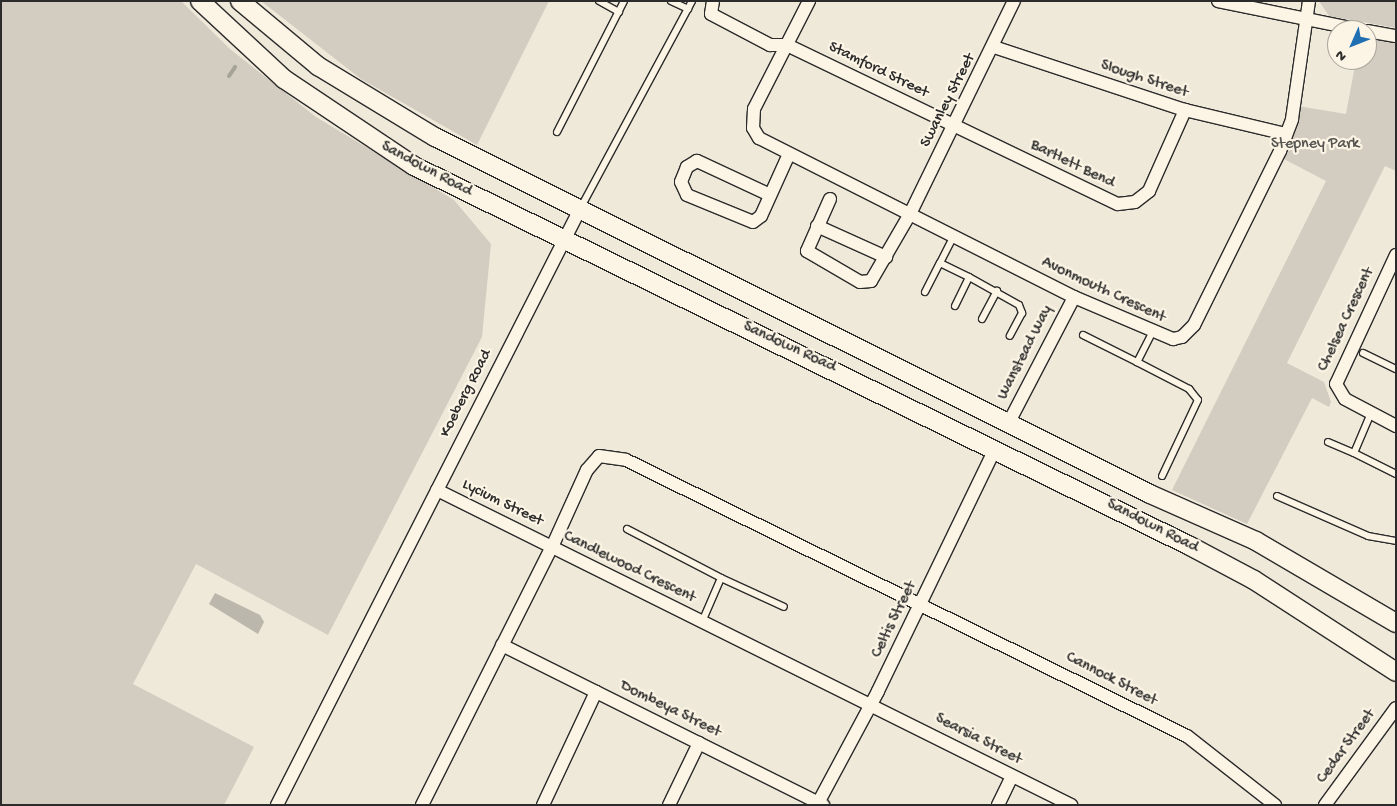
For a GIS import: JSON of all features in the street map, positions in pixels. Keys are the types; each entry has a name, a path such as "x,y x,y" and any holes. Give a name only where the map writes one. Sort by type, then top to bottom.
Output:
{"main road":[{"name":"Sandown Road","path":"200,1 284,79 349,127 414,166 563,241 995,449 1254,580 1396,672"},
{"name":"Sandown Road","path":"240,1 318,66 377,105 1008,424 1276,551 1396,623"}],"street":[{"name":"Stamford Street","path":"714,1 711,14 770,45 787,45 954,127"},
{"name":"Avonmouth Crescent","path":"809,1 752,119 762,140 1074,297 1152,333 1179,338 1194,325 1286,134 1307,22 1309,1"},
{"name":"Swanley Street","path":"817,226 808,247 810,255 860,282 871,281 910,214 994,47 1014,1"},
{"path":"1218,1 1327,25"},
{"path":"1377,33 1396,36"},
{"name":"Slough Street","path":"994,47 1185,110 1286,134"},
{"name":"Bartlett Bend","path":"954,127 1124,204 1149,192 1185,110"},
{"path":"770,195 697,161 686,167 680,182 687,195 749,222 761,216 789,154"},
{"path":"830,199 817,226 886,257"},
{"name":"Koeberg Road","path":"277,805 580,209"},
{"name":"Chelsea Crescent","path":"1396,255 1392,270 1336,379 1340,395 1396,426"},
{"name":"Wanstead Way","path":"1008,424 1074,297"},
{"name":"Celtis Street","path":"819,804 922,602 995,449"},
{"name":"Cannock Street","path":"552,547 587,470 599,456 615,456 922,602 1187,736 1275,805"},
{"name":"Lycium Street","path":"437,490 552,547"},
{"name":"Candlewood Crescent","path":"422,805 552,547 870,705"},
{"name":"Dombeya Street","path":"502,645 819,804"},
{"path":"543,805 596,692"},
{"name":"Searsia Street","path":"870,705 1071,805"},
{"name":"Cedar Street","path":"1325,805 1396,708"},
{"path":"669,805 699,743"},
{"path":"998,805 1012,776"}],"lane":[{"path":"599,1 619,12"},
{"path":"557,132 624,1"},
{"path":"671,1 688,9"},
{"name":"Koeberg Road","path":"580,209 692,1"},
{"path":"925,292 954,237"},
{"path":"940,263 997,291 1021,308 1010,336"},
{"path":"955,306 969,277"},
{"path":"982,319 997,291"},
{"path":"1137,362 1152,333"},
{"path":"1082,335 1189,389 1198,400 1162,476"},
{"path":"1363,353 1396,369"},
{"path":"1354,454 1371,412"},
{"path":"1328,442 1396,474"},
{"path":"1277,496 1368,536 1396,541"},
{"path":"627,530 721,578 784,607"},
{"path":"702,622 721,578"}],"green space":[{"path":"1,1 181,1 230,49 316,117 454,200 491,244 482,337 328,635 196,564 133,684 254,747 224,805 1,805"},
{"path":"261,1 549,1 477,145 361,79"},
{"path":"1319,1 1396,1 1396,28 1377,25 1377,20 1351,20 1329,16"},
{"name":"Stepney Park","path":"1377,40 1396,43 1396,171 1385,166 1287,363 1324,382 1331,402 1329,407 1312,398 1247,524 1172,490 1326,181 1282,158 1298,106 1346,114 1354,70 1377,70"}],"building":[{"path":"215,593 260,615 264,622 258,634 209,604"}],"waterway":[{"path":"229,76 235,67"}]}
